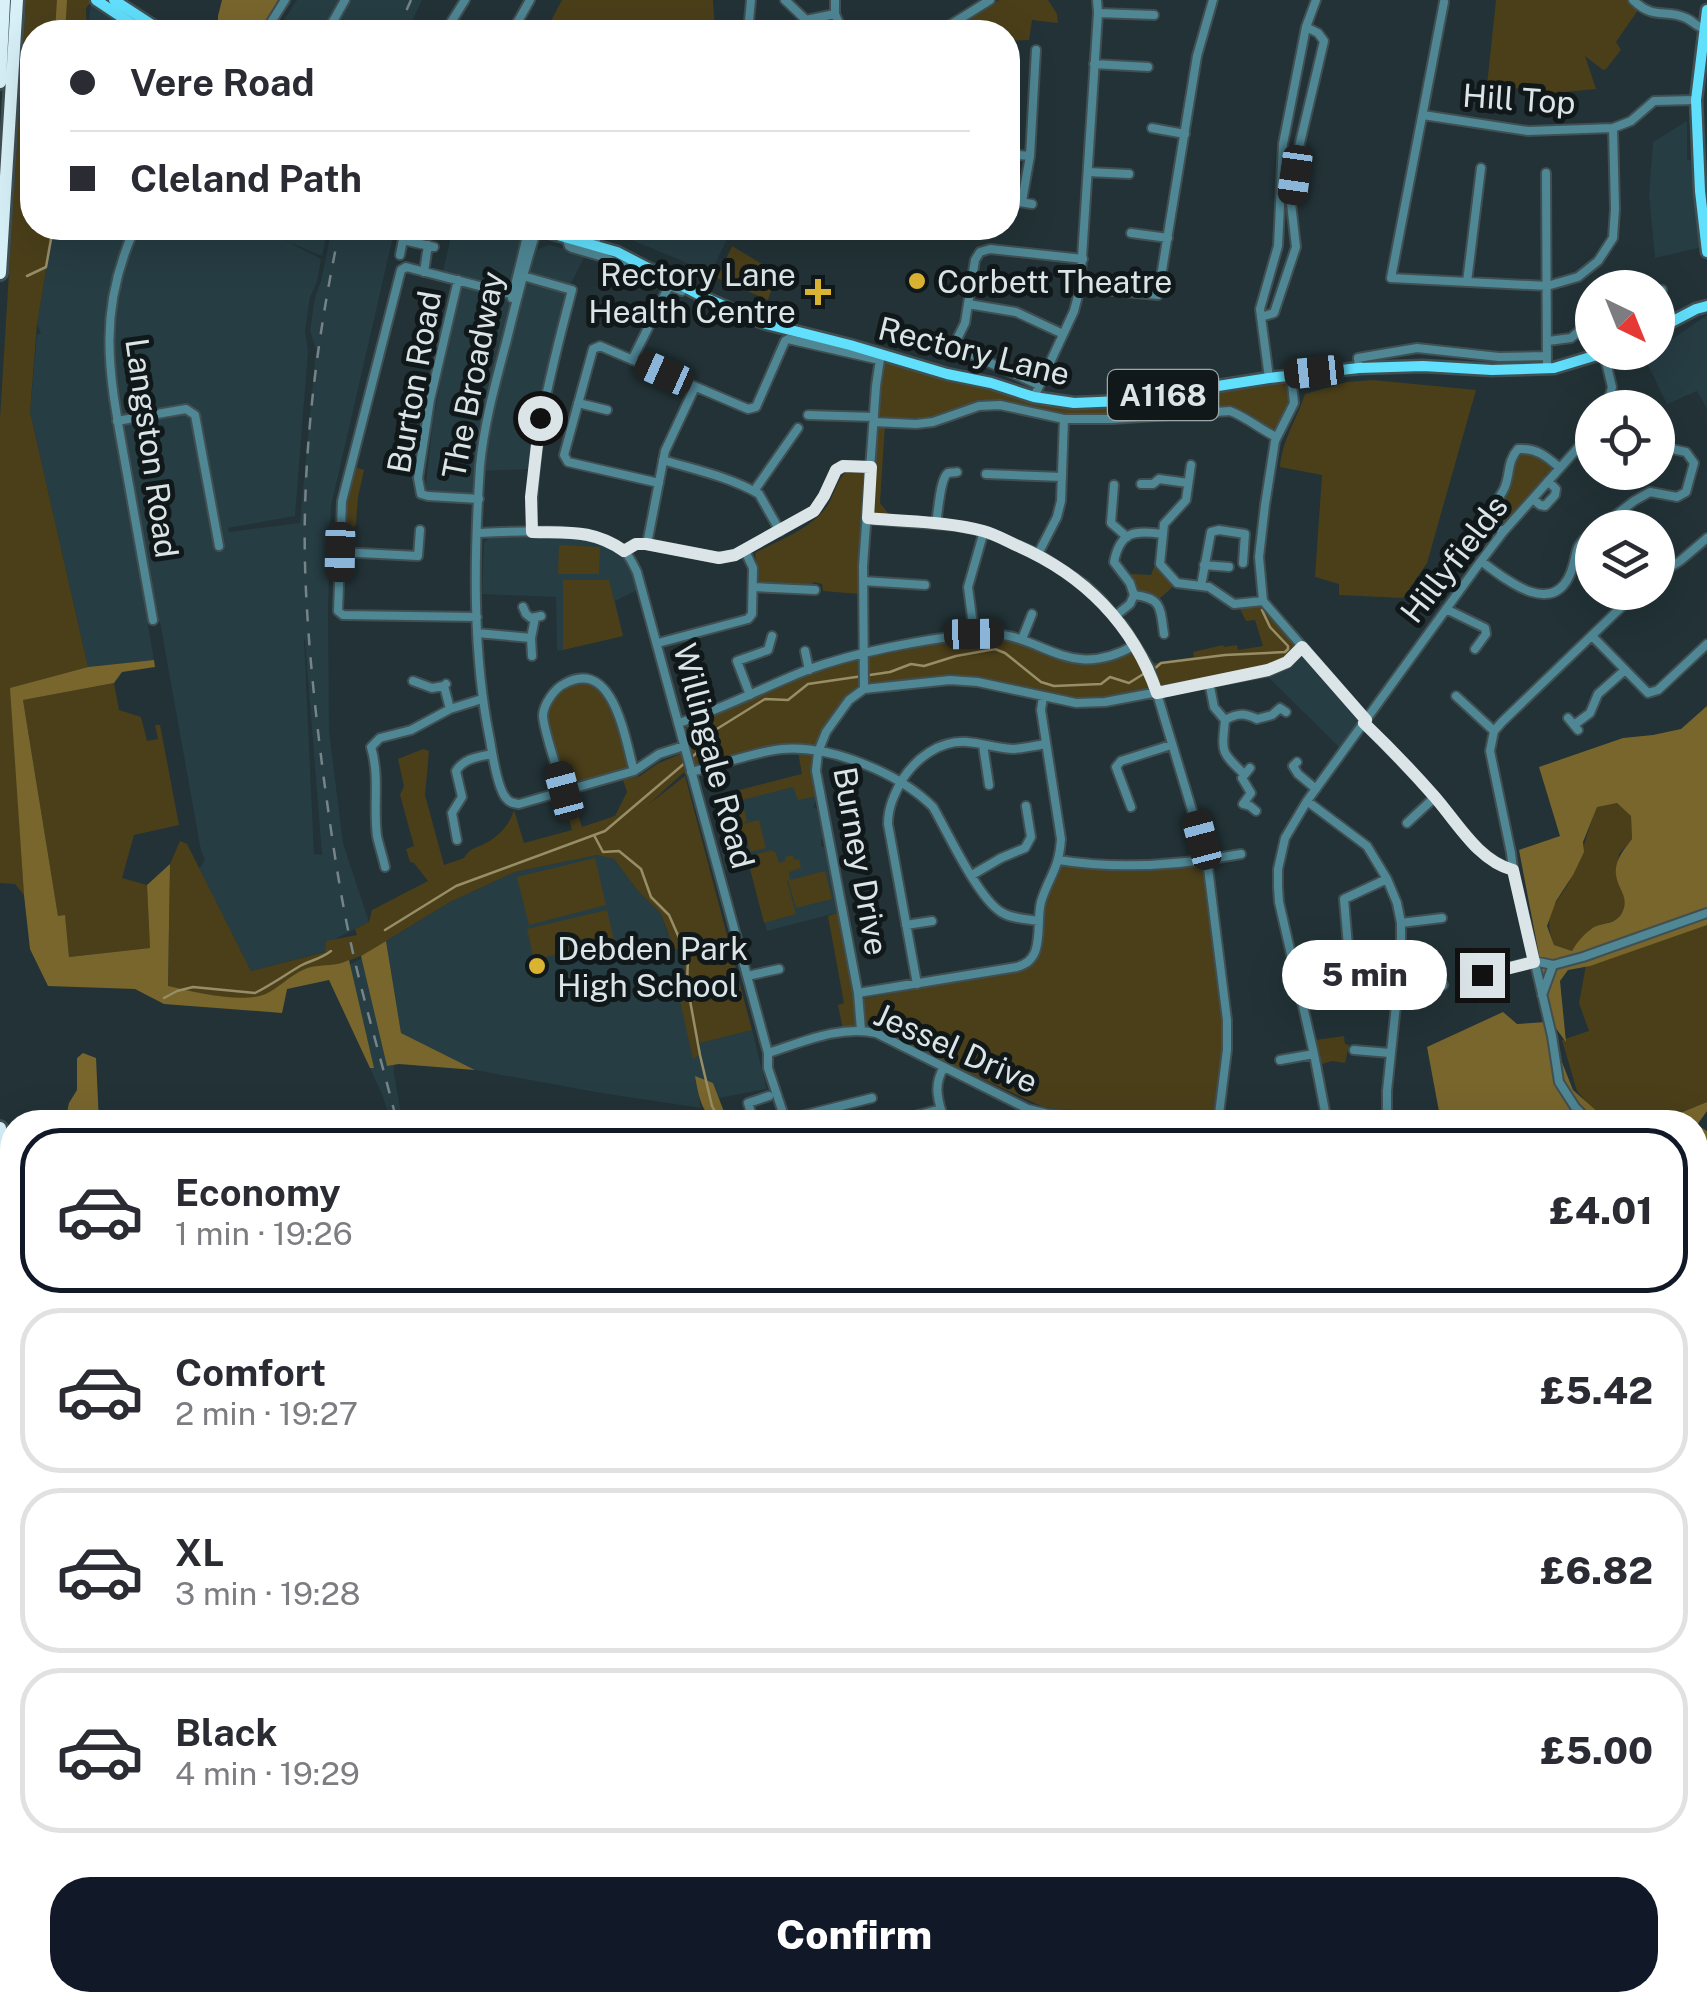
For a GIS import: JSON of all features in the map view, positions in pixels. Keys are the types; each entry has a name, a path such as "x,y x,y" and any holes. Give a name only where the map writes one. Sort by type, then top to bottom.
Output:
{"highway":[{"path":"0,274 12,92 4,0"},
{"path":"0,82 18,0"}],"main road":[{"path":"96,0 126,20"},
{"path":"114,0 145,20"},
{"path":"1707,10 1702,87 1696,100 1707,252"},
{"name":"A1168","path":"574,240 591,247"},
{"name":"Rectory Lane","path":"591,247 633,259 763,323 880,357 1074,404 1122,401 1358,368 1492,370 1575,358"},
{"path":"1675,320 1707,306"}],"street":[{"path":"785,0 806,20 835,14"},
{"path":"835,0 838,20"},
{"path":"958,20 990,0"},
{"path":"1034,396 1074,311 1080,288 1097,0"},
{"path":"1080,288 1158,295 1197,56 1213,0"},
{"path":"1269,378 1260,308 1278,246 1284,144 1306,27 1316,0"},
{"path":"1633,0 1646,11 1686,18 1706,30"},
{"path":"1444,2 1392,278 1547,286 1578,277 1598,261 1613,238 1612,128 1631,120 1654,101 1696,100"},
{"path":"1098,13 1154,14"},
{"path":"1261,316 1274,313 1296,247 1291,203 1298,147 1324,41 1306,27"},
{"path":"1032,204 1022,202 1030,156 1036,50"},
{"path":"1094,64 1148,66"},
{"name":"Hill Top","path":"1423,115 1528,131 1612,128"},
{"path":"1152,128 1185,134"},
{"path":"1284,144 1298,147"},
{"path":"1020,155 1030,156"},
{"path":"1467,282 1481,168"},
{"path":"1088,172 1129,174"},
{"path":"1546,173 1547,362"},
{"path":"1130,233 1168,238"},
{"name":"Langston Road","path":"130,240 118,269 109,320 109,371 153,620"},
{"path":"400,256 403,240 431,246 424,272"},
{"name":"The Broadway","path":"515,295 530,240"},
{"name":"The Broadway","path":"530,240 480,466 477,617 482,700 504,796 519,804 564,791"},
{"path":"592,240 591,247 682,291"},
{"path":"1039,384 958,346 975,260 980,252 990,250 1083,259"},
{"path":"477,617 338,612 342,501 401,270 406,267 515,295"},
{"path":"523,276 572,290 540,418 531,497 532,532"},
{"name":"Burton Road","path":"458,280 430,400 419,487 421,494 428,496 477,498"},
{"path":"632,360 669,286"},
{"path":"968,304 1016,312 1063,334"},
{"path":"1548,342 1575,335"},
{"path":"659,483 568,462 564,455 592,349 600,346 748,409 756,407 784,342 791,338 880,357 863,581 864,681 978,682 1076,703 1105,702 1268,670 1287,662 1302,647"},
{"name":"Rectory Lane","path":"1358,368 1358,358 1417,348 1547,362"},
{"path":"1291,375 1294,403 1276,437 1260,557 1263,601 1479,850 1513,870"},
{"path":"646,544 665,451 695,387"},
{"path":"578,404 607,410"},
{"path":"808,414 916,424 979,406 1000,405 1064,418 1112,419 1230,411 1276,437"},
{"path":"117,421 191,410 219,526 220,546"},
{"path":"1038,554 1061,501 1064,418"},
{"path":"754,491 798,428"},
{"path":"1503,532 1488,514 1504,490 1512,455 1518,449 1531,448 1560,468"},
{"path":"1621,510 1650,492 1677,497 1686,492 1694,463 1686,452 1675,450"},
{"name":"Hillyfields","path":"1324,1110 1279,902 1278,869 1286,838 1316,788 1480,561 1575,451"},
{"path":"664,460 726,478 759,494 780,531"},
{"path":"1191,465 1186,500 1164,524 1160,557 1163,568 1177,583 1209,587 1234,604 1263,601"},
{"path":"478,533 592,535 624,551 636,544 646,544 719,558 745,551 814,511 836,470 843,466 871,467"},
{"path":"936,524 942,481 946,474 956,472"},
{"path":"986,474 1062,477"},
{"path":"1140,484 1153,484 1159,479 1188,483"},
{"path":"1532,498 1545,506 1556,494 1548,481"},
{"path":"1116,490 1111,523 1127,537"},
{"path":"868,518 984,531 1038,554 1084,584 1116,616 1135,645 1150,672 1207,860 1227,1020 1220,1110"},
{"path":"340,552 418,556 420,530"},
{"path":"1116,616 1130,604 1134,589 1114,562 1115,555 1127,537 1138,530 1162,534"},
{"path":"974,634 968,588 984,531"},
{"path":"1200,586 1211,532 1244,534 1243,562"},
{"path":"1675,564 1707,538"},
{"name":"Willingale Road","path":"624,551 637,572 658,643 781,1110"},
{"path":"658,643 752,614 752,568 745,551"},
{"path":"1480,561 1535,595 1546,594 1557,590 1568,578 1575,552"},
{"path":"1204,565 1229,568"},
{"path":"863,581 926,585"},
{"path":"753,587 814,590"},
{"path":"1134,595 1156,600 1164,634"},
{"path":"523,607 526,614 538,617 531,638 532,656"},
{"path":"1446,608 1486,629 1475,648"},
{"path":"1578,1110 1560,1082 1490,751 1494,732 1619,610"},
{"path":"1022,639 1032,614"},
{"path":"478,633 531,638"},
{"path":"678,723 809,670 864,653 974,634 999,633 1078,660 1111,656 1135,645"},
{"path":"750,695 737,661 768,650 772,636"},
{"path":"1592,636 1645,691 1652,693 1707,644"},
{"path":"805,651 809,670"},
{"path":"1573,724 1590,713 1598,694 1625,670"},
{"path":"634,771 614,700 606,688 592,680 574,679 559,686 548,700 543,716 564,791 634,771 659,754 684,746"},
{"path":"413,681 432,688 445,685 450,710"},
{"name":"Burney Drive","path":"861,1030 858,994 816,771 826,732 864,681"},
{"path":"1208,682 1214,708 1225,720 1222,749 1246,770 1242,778 1251,793 1243,804 1256,811"},
{"path":"1456,696 1494,732"},
{"path":"858,994 1028,963 1037,947 1042,901 1060,860 1042,697"},
{"path":"385,867 377,834 374,743 482,700"},
{"path":"1225,720 1236,714 1258,719 1280,708 1286,712"},
{"path":"917,984 888,824 888,809 900,783 925,754 945,744 966,742 1012,749 1046,744"},
{"path":"983,745 989,785"},
{"path":"1131,807 1116,766 1120,760 1171,745"},
{"path":"689,766 780,749 842,756 922,797 933,807 997,910 1039,920"},
{"path":"457,840 452,813 462,797 456,771 466,760 492,754"},
{"path":"1292,767 1316,788"},
{"path":"1407,823 1435,796"},
{"path":"1307,801 1367,846 1388,878 1397,903 1401,923 1398,991 1387,1110"},
{"path":"972,875 1025,848 1031,837 1026,806"},
{"path":"380,847 392,843"},
{"path":"1060,860 1097,866 1207,860 1241,854"},
{"path":"1295,970 1348,958 1344,899 1388,878"},
{"path":"1482,975 1534,962 1553,965 1583,957 1707,913"},
{"path":"1401,923 1442,918"},
{"path":"906,925 932,921"},
{"path":"1542,995 1553,965"},
{"path":"747,976 779,969"},
{"path":"1398,991 1443,985"},
{"name":"Jessel Drive","path":"768,1053 847,1030 876,1033 1030,1110"},
{"path":"1354,1050 1390,1053"},
{"path":"1280,1060 1314,1054"},
{"path":"936,1110 940,1109 937,1079 944,1067"},
{"path":"750,1110 748,1102 768,1096"},
{"path":"827,1110 872,1098"}],"shaded area":[{"path":"26,0 91,2 86,8 86,20 25,20"},
{"path":"222,0 278,0 267,20 218,20"},
{"path":"297,0 422,0 413,20 284,20"},
{"path":"562,0 713,0 714,20 551,20"},
{"path":"999,0 1048,0 1058,23 1032,20 1029,40 1020,40 1020,20 966,20"},
{"path":"1496,0 1627,0 1638,10 1616,42 1621,50 1606,69 1585,56 1596,89 1555,93 1487,85"},
{"path":"91,4 114,20 89,20"},
{"path":"20,96 20,240 51,240 37,324 30,412 88,667 11,688 24,895 15,884 0,883 0,418"},
{"path":"1687,121 1687,160 1707,160 1707,246 1655,258 1649,194 1653,142"},
{"path":"51,240 130,240 119,269 104,333 113,332 116,288 136,240 284,240 321,259 305,331 308,351 295,516 228,528 229,532 300,523 316,349 310,331 330,240 392,240 331,506 329,731 343,843 369,922 331,941 331,950 251,971 199,869 205,860 160,622 148,625 154,660 88,667 30,412 37,334 41,334 37,324","holes":["304,639 305,640 322,855 314,854"]},
{"path":"284,240 325,240 322,256"},
{"path":"450,240 520,240 538,249 549,245 586,254 566,293 531,469 479,471 478,497 425,493 433,421 460,276 443,271"},
{"path":"632,240 726,240 711,273"},
{"path":"732,246 777,273 768,300 717,278"},
{"path":"1707,315 1707,409 1697,391 1675,401 1675,390 1660,390 1650,370 1675,370 1675,337"},
{"path":"891,359 1074,406 1290,377 1292,402 1274,436 1230,411 1064,419 1026,410 979,406 933,422 877,422 884,361"},
{"path":"1373,380 1476,390 1427,563 1403,598 1339,595 1339,584 1315,577 1322,475 1280,467 1305,394 1347,382"},
{"path":"876,424 885,425 880,503 891,517 871,516"},
{"path":"1531,448 1556,465 1499,528 1491,522 1490,507 1504,490 1512,455"},
{"path":"351,466 364,470 354,527 341,526"},
{"path":"849,470 867,473 859,594 823,591 822,584 814,582 809,587 759,582 755,553 817,517"},
{"path":"492,536 590,537 608,543 626,560 638,585 637,590 615,601 623,636 557,651 556,597 482,594 484,542"},
{"path":"559,545 600,547 599,574 558,574"},
{"path":"1159,566 1176,584 1159,599 1137,591 1128,576 1151,575 1154,567"},
{"path":"563,580 609,580 623,636 563,650"},
{"path":"1262,606 1297,648 1285,661 1268,668 1105,700 1076,701 949,678 859,686 846,698 815,749 799,746 683,773 648,805 685,776 752,1030 700,1043 695,1029 700,1055 693,1059 677,988 687,984 681,949 674,949 661,914 614,859 597,855 515,872 450,902 363,955 288,985 282,1013 168,992 170,864 180,841 187,844 251,971 325,952 326,941 357,935 355,929 369,922 372,910 428,881 410,862 406,849 414,846 400,795 404,786 398,759 423,749 429,751 425,795 444,865 464,858 496,837 514,810 524,843 572,830 565,802 573,799 582,827 615,816 627,792 623,780 640,776 692,749 685,723 826,666 975,636 1015,639 1064,660 1090,663 1133,650 1144,665 1194,657 1193,652 1223,645 1237,645 1238,650 1263,646 1255,620 1246,621 1240,609"},
{"path":"1302,647 1361,722 1343,751 1263,672"},
{"path":"154,660 155,667 122,672 114,683 23,700 58,916 65,915 69,957 150,948 147,885 170,864 168,986 216,996 253,997 269,993 304,969 349,960 374,1068 370,1068 329,980 287,989 282,1013 164,1004 135,989 48,986 30,949 10,688 88,667"},
{"path":"574,679 605,688 634,771 564,791 543,716 548,700"},
{"path":"114,683 119,710 141,717 147,741 158,739 155,725 160,725 179,825 134,835 122,878 147,885 150,948 69,957 65,916 58,916 23,700"},
{"path":"1707,706 1707,925 1568,970 1560,981 1566,1042 1552,1023 1519,850 1560,836 1539,767 1623,738 1681,729","holes":["1617,803 1631,816 1632,839 1616,870 1624,898 1622,913 1591,929 1572,951 1554,945 1547,926 1556,901 1584,852 1583,842 1597,807"]},
{"path":"798,752 814,754 812,771 817,796 798,800 793,787 742,800 747,821 742,824 759,820 766,848 750,852 746,835 741,838 728,793 802,774"},
{"path":"812,771 817,799 813,807 819,810 824,838 821,846 826,848 840,912 767,931 749,864 726,871 720,848 741,841 728,793"},
{"path":"1617,803 1631,816 1632,839 1619,854 1616,875 1625,894 1625,908 1617,920 1594,927 1572,951 1554,945 1550,914 1577,866 1597,806"},
{"path":"771,850 779,863 793,855 794,860 799,859 801,868 789,872 790,880 825,871 832,899 796,908 788,880 796,914 764,923 747,857"},
{"name":"Debden Park High School","path":"597,855 614,859 661,914 667,932 681,948 687,984 677,988 700,1055 700,1043 752,1030 767,1089 719,1098 713,1083 696,1077 701,1108 601,1093 475,1070 401,1033 386,941 450,902 515,872"},
{"path":"595,858 606,905 529,925 517,877"},
{"path":"1202,864 1224,1041 1215,1110 1043,1107 866,1025 862,999 1022,970 1038,952 1043,911 1062,865 1098,869"},
{"path":"607,910 614,940 534,960 527,929"},
{"path":"840,912 856,994 858,1028 843,1029 838,1005 844,1003 828,916"},
{"path":"1707,922 1707,1102 1687,1110 1594,1110 1577,1091 1562,1040 1589,1031 1579,1003 1586,965"},
{"path":"386,941 401,1033 475,1070 387,1066 361,956"},
{"path":"381,949 395,1028 394,1074 401,1110 387,1110 338,970"},
{"path":"1503,1012 1517,1024 1546,1022 1573,1090 1596,1110 1439,1110 1427,1047"},
{"path":"1344,1036 1345,1044 1349,1045 1345,1063 1322,1064 1315,1040"},
{"path":"83,1053 96,1058 98,1110 68,1110 77,1090 77,1058"},
{"path":"695,1076 713,1083 723,1110 705,1110"},
{"path":"1707,1102 1707,1110 1687,1110"}],"waterway":[{"path":"61,20 62,0"},
{"path":"6,74 20,69"},
{"path":"27,276 46,267 51,240"},
{"path":"1153,670 1161,663 1285,652 1288,646 1270,627 1262,610"},
{"path":"385,930 456,886 605,831 699,751 712,732 765,699 788,700 808,684 890,672 911,664 924,666 995,649 1041,682 1054,686 1101,684 1110,677 1129,683 1145,673"},
{"path":"595,837 603,852 619,851 641,869 651,897 669,915 688,958 687,984 714,1110"},
{"path":"164,998 193,987 255,993 331,951"}],"railway":[{"path":"402,20 411,0"},
{"path":"338,240 311,408 305,500 307,615 321,757 340,889 394,1110"}],"place":[{"name":"Corbett Theatre","path":"917,281"},
{"name":"Rectory Lane Health Centre","path":"818,292"},
{"name":"Debden Park High School","path":"537,966"}],"route":[{"path":"540,418 531,497 532,532 586,534 624,551 636,544 646,544 719,558 735,555 814,511 836,470 843,466 871,467 868,518 984,531 1058,566 1084,584 1116,616 1148,667 1157,693 1268,670 1287,662 1302,647 1366,720 1364,723 1435,796 1479,850 1513,870 1534,962 1482,975"}]}
